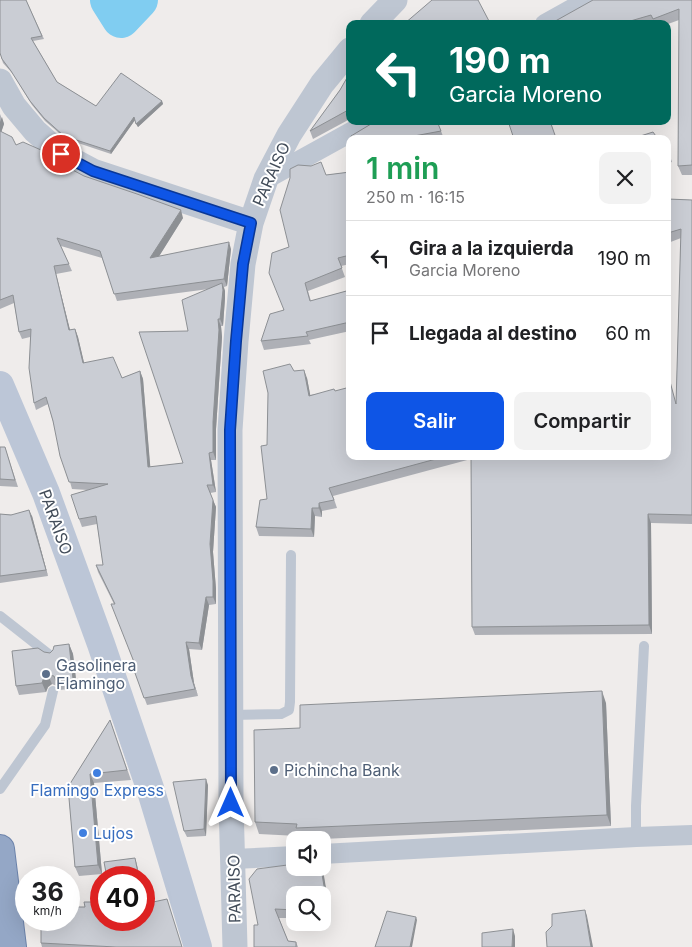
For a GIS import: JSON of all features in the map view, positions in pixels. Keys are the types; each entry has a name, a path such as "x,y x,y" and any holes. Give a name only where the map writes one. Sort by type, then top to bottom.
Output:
{"highway":[{"path":"0,849 12,947"}],"main road":[{"name":"PARAISO","path":"0,385 46,492 101,644 150,788 198,947"}],"street":[{"path":"376,20 395,0"},
{"path":"552,20 588,0"},
{"name":"PARAISO","path":"235,947 231,803 230,430 242,274 251,223 266,179 289,135 322,84 346,55"},
{"path":"0,81 14,106 35,131 61,154 93,171 251,223"},
{"path":"266,179 364,125"},
{"path":"331,854 692,835"},
{"path":"233,860 286,857"}],"lane":[{"path":"231,715 281,714 288,710 290,702 291,555"},
{"path":"0,616 51,656"},
{"path":"636,837 644,646"},
{"path":"0,789 45,725 53,691"}],"building":[{"path":"0,0 26,0 42,36 31,38 57,82 96,106 121,73 162,101 136,124 134,117 110,151 64,136 44,118 30,101 2,59 0,53"},
{"path":"432,0 478,0 488,20 409,20"},
{"path":"593,0 692,0 692,165 678,166 679,9 653,19 651,15 634,20 557,20"},
{"path":"346,80 346,111 310,131"},
{"path":"369,125 439,125 441,131 420,135 353,135"},
{"path":"509,125 551,125 555,135 513,135"},
{"path":"0,131 12,137 16,145 23,142 41,150 52,159 84,176 181,210 150,258 229,242 224,279 114,294 100,251 57,238 69,264 54,266 69,330 75,329 83,363 113,357 122,378 140,371 148,467 183,463 139,332 188,331 182,300 222,283 220,319 218,319 213,452 209,453 213,485 207,485 213,500 210,544 213,597 206,597 199,643 186,642 195,689 144,698 131,662 134,662 111,604 115,604 96,565 103,565 96,516 79,519 71,495 108,484 69,482 60,456 46,397 34,403 29,368 31,329 19,332 13,295 0,300"},
{"path":"653,132 655,135 644,135"},
{"path":"321,162 326,175 346,172 346,256 338,258 342,268 305,283 310,301 346,291 346,323 306,332 308,336 261,341 270,314 284,310 269,273 272,253 289,247 280,210 290,178 290,169 298,165 311,166"},
{"path":"671,199 692,200 692,515 648,514 649,625 472,627 471,460 671,460 671,385 676,404 681,229 671,232"},
{"path":"290,364 294,371 304,370 309,396 334,389 335,391 346,388 346,460 432,460 329,488 334,500 319,503 319,508 312,508 311,529 256,527 260,500 267,499 261,446 267,445 268,393 263,371"},
{"path":"0,447 5,447 15,480 0,479"},
{"path":"29,510 46,570 0,576 0,514 11,515"},
{"name":"Gasolinera Flamingo","path":"69,644 73,679 56,681 54,676 48,675 44,677 42,683 16,686 12,651 38,648 50,653 54,646"},
{"path":"602,691 607,815 296,828 297,824 255,822 254,730 300,728 300,705"},
{"path":"110,720 127,770 90,774 98,865 75,866 68,787"},
{"path":"206,779 204,829 184,831 173,782"},
{"path":"135,858 137,866 105,866 104,862"},
{"path":"286,865 286,876 322,876 324,886 286,886 286,910 275,909 288,941 296,942 296,947 254,947 254,925 258,925 249,879 257,869"},
{"path":"167,899 182,947 116,947 41,943 41,931 80,931 80,907 85,907 84,902 90,902 90,931 155,931 155,902"},
{"path":"585,910 591,947 547,947 546,932 552,926 552,914"},
{"path":"387,911 416,917 410,947 375,947"},
{"path":"513,929 512,947 482,947 482,933"}],"waterway":[{"path":"109,0 121,19 139,0"}],"place":[{"name":"Gasolinera Flamingo","path":"46,674"},
{"name":"Pichincha Bank","path":"274,770"},
{"name":"Flamingo Express","path":"97,773"},
{"name":"Lujos","path":"83,833"}],"route":[{"path":"61,154 93,171 251,223 243,264 230,430 231,803"}]}
